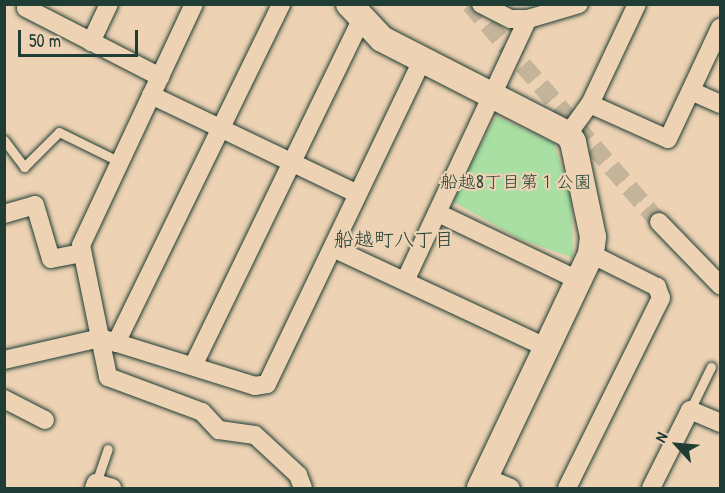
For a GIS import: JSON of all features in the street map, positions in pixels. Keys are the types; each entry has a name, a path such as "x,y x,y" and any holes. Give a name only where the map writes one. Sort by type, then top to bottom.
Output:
{"street":[{"path":"27,4 26,8 160,77"},
{"path":"91,42 109,4"},
{"path":"194,4 81,245 109,340 108,377 202,412 219,430 255,435 298,475 303,489"},
{"path":"109,340 281,4"},
{"path":"481,4 510,19 528,19 579,4"},
{"path":"568,134 590,104 637,4"},
{"path":"193,366 291,162 355,11 382,39 568,134 573,142 593,237 591,254 483,483 511,489"},
{"path":"405,281 528,19"},
{"path":"590,104 668,139 720,28"},
{"path":"4,360 109,340 255,386 267,384 422,61"},
{"path":"691,91 720,104"},
{"path":"151,95 358,194"},
{"path":"4,214 35,205 51,259 82,253"},
{"path":"438,213 578,280"},
{"path":"659,222 720,285"},
{"path":"333,248 396,281 405,281 547,348"},
{"path":"567,489 661,298 657,287 591,254"},
{"path":"4,399 45,420"},
{"path":"651,489 690,410 720,423"}],"lane":[{"path":"4,140 24,167 59,132 120,162"},
{"path":"690,410 711,367"},
{"path":"100,487 108,448"}],"green space":[{"name":"船越8丁目第１公園","path":"496,116 554,143 572,199 573,258 520,239 452,201"}],"tunnel":[{"path":"470,4 659,222"}],"district":[{"name":"船越町八丁目","path":"394,238"}]}
